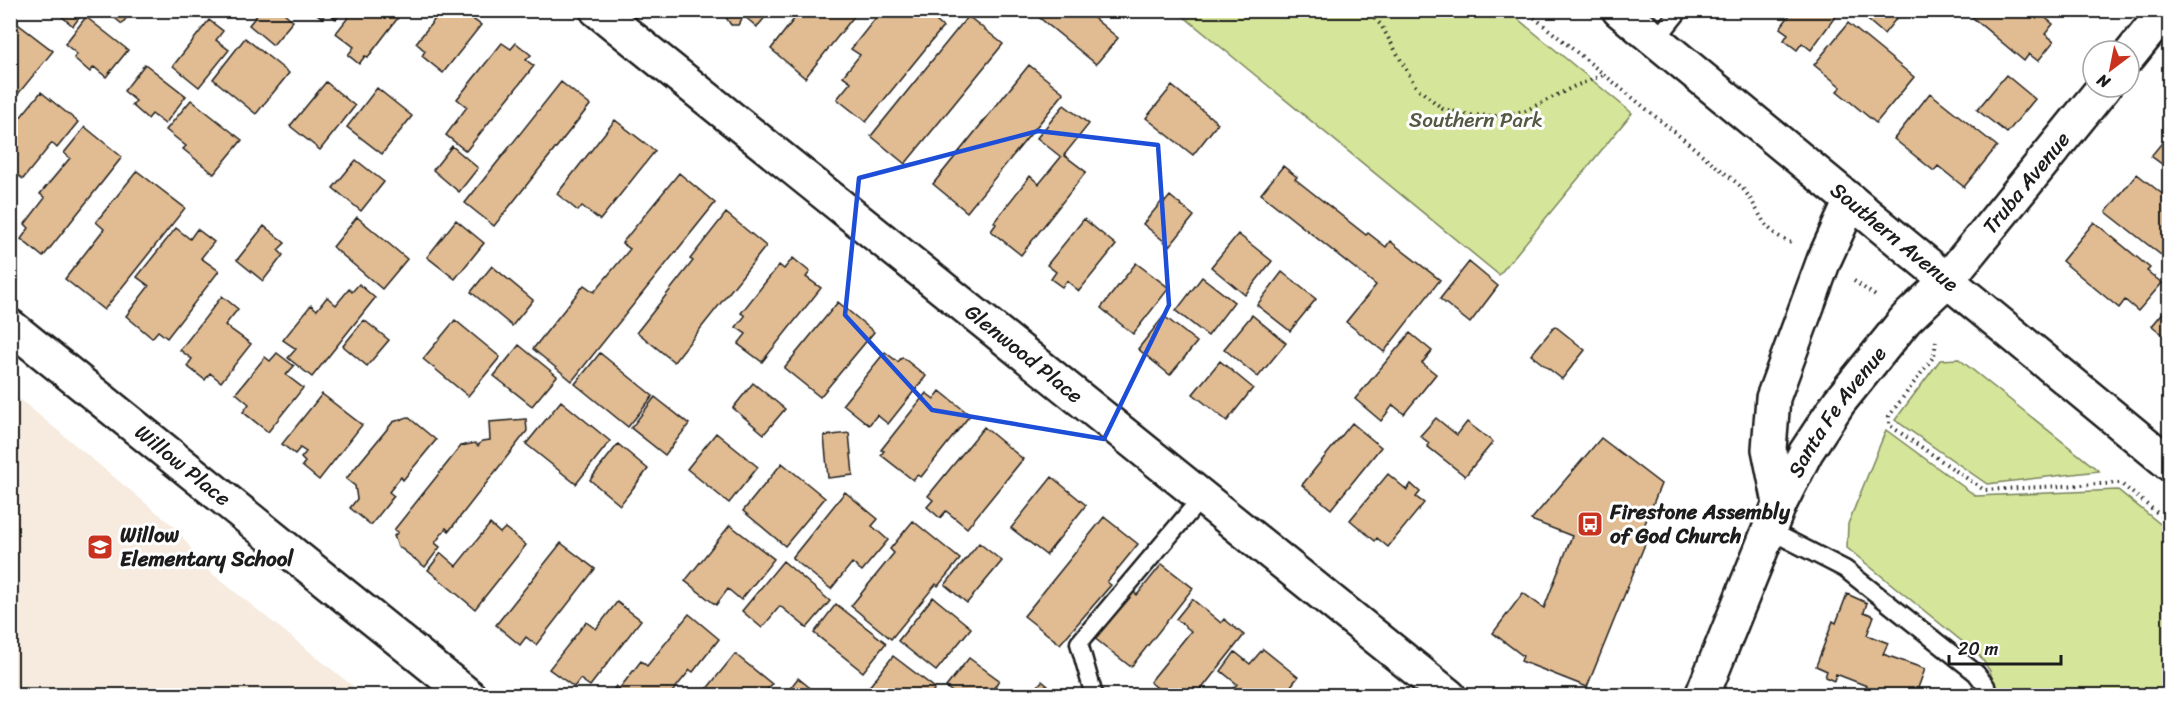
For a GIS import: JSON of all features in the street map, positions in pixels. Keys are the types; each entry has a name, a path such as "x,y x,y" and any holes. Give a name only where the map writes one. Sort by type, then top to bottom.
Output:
{"street":[{"name":"Glenwood Place","path":"597,10 1449,696"},
{"name":"Southern Avenue","path":"1618,10 2169,464"},
{"path":"2141,41 2166,10"},
{"name":"Truba Avenue","path":"1947,280 2094,99"},
{"path":"1775,517 1769,449 1773,398 1824,260 1851,201"},
{"name":"Santa Fe Avenue","path":"1702,696 1775,517 1806,452 1839,402 1906,319 1947,280"},
{"name":"Willow Place","path":"10,326 469,696"}],"lane":[{"path":"1655,41 1680,10"},
{"path":"1093,692 1079,643 1202,497"},
{"path":"1775,517 1845,569 1976,673 1986,686 1988,696"}],"path":[{"path":"1366,10 1381,25 1416,87 1443,109 1469,116 1495,116 1525,111 1575,86 1604,75"},
{"path":"1525,10 1728,176 1742,189 1762,223 1781,239 1797,246"},
{"path":"1850,278 1875,296"},
{"path":"1937,342 1934,356 1889,416 1889,425 1984,489 2120,483 2169,523"}],"highlighted area":[{"path":"1038,131 1158,145 1169,305 1104,439 932,410 845,315 859,178"}],"shaded area":[{"name":"Willow Elementary School","path":"11,392 177,529 204,567 364,695 11,695"}],"green space":[{"name":"Southern Park","path":"1177,11 1508,11 1632,113 1499,275"},
{"path":"1959,359 2099,471 1987,484 1895,420 1940,360"},
{"path":"1886,430 1976,496 2118,490 2169,531 2169,695 2011,695 1994,686 1990,671 1980,656 1847,548 1848,524"}],"building":[{"path":"54,10 85,10 73,26"},
{"path":"105,10 132,10 122,24"},
{"path":"261,10 281,10 293,21 273,45 249,25"},
{"path":"312,10 343,10 336,19 327,12 322,18"},
{"path":"354,10 404,10 368,57 365,56 359,64 348,55 354,47 336,33"},
{"path":"442,10 475,10 479,14 474,20 481,25 443,73 422,56 425,51 416,43"},
{"path":"721,10 771,10 757,27 744,16 738,25 731,25"},
{"path":"801,10 859,10 805,78 771,49"},
{"path":"882,10 923,10 943,27 866,122 837,99 851,82 843,76 860,55 851,49"},
{"path":"1030,10 1084,10 1118,38 1096,64"},
{"path":"1790,10 1840,10 1811,50 1802,43 1797,50 1784,40 1788,34 1780,28 1792,12"},
{"path":"1856,10 1903,10 1884,34"},
{"path":"1977,10 2036,10 2053,24 2045,34 2054,41 2038,61 2029,54 2024,61 1972,17"},
{"path":"968,16 1003,44 905,164 871,136"},
{"path":"86,17 128,50 106,77 94,67 90,72 74,58 77,54 65,44"},
{"path":"10,18 53,51 10,104"},
{"path":"209,20 223,31 216,40 229,50 199,87 173,66"},
{"path":"1848,23 1914,77 1876,123 1837,91 1841,87 1814,65"},
{"path":"245,38 289,73 256,114 213,79"},
{"path":"502,43 511,49 516,43 531,55 526,60 534,66 466,151 446,135 467,107 457,99"},
{"path":"145,64 186,96 165,124 152,114 148,119 132,105 136,101 124,91"},
{"path":"1029,65 1064,93 967,212 933,184"},
{"path":"2006,75 2035,99 2007,133 1977,110"},
{"path":"326,82 355,106 320,150 290,126"},
{"path":"561,82 590,105 494,226 465,203"},
{"path":"1172,86 1218,123 1193,155 1146,118"},
{"path":"377,88 412,116 382,154 347,127"},
{"path":"41,92 78,122 57,148 52,143 23,179 19,176 10,186 10,130"},
{"path":"1930,93 1997,146 1964,187 1938,166 1934,171 1894,139"},
{"path":"191,100 242,140 214,174 183,149 186,146 166,130"},
{"path":"1064,105 1089,124 1064,155 1086,172 1021,255 991,231 996,224 994,222 1030,176 1039,184 1061,157 1037,138"},
{"path":"615,120 655,151 600,220 582,206 578,211 557,194"},
{"path":"85,127 122,157 43,257 21,239 29,228 25,224 45,198 40,194 70,158 64,153"},
{"path":"2170,133 2170,170 2151,156"},
{"path":"452,146 478,168 459,192 433,170"},
{"path":"356,160 384,182 361,211 333,188"},
{"path":"1283,166 1297,177 1295,179 1366,235 1368,233 1386,247 1390,241 1440,280 1384,352 1346,322 1376,285 1261,194"},
{"path":"137,171 185,208 104,310 65,279 104,229 96,222"},
{"path":"679,173 715,203 572,381 533,349 584,285 594,292 630,249 622,243"},
{"path":"2137,174 2170,200 2170,262 2106,212"},
{"path":"1170,196 1194,216 1170,246 1143,224 1163,200 1165,202"},
{"path":"726,213 766,246 674,362 637,332 693,261 690,259"},
{"path":"357,217 407,259 382,289 333,247"},
{"path":"1084,219 1116,245 1079,291 1067,281 1062,287 1051,279 1056,272 1047,265"},
{"path":"456,220 484,243 455,279 427,257"},
{"path":"2094,222 2150,268 2147,271 2162,283 2138,311 2125,300 2119,308 2062,261"},
{"path":"264,226 285,243 278,250 283,255 263,281 237,260"},
{"path":"176,228 190,239 197,229 214,242 201,258 219,271 167,338 158,331 152,338 126,316 149,286 137,277"},
{"path":"1238,234 1272,261 1245,295 1211,267"},
{"path":"793,258 810,272 806,277 821,288 762,362 738,344 746,334 736,327 745,316 741,313 779,265 784,269"},
{"path":"1469,262 1498,286 1470,323 1440,299"},
{"path":"1136,263 1169,288 1133,334 1101,308"},
{"path":"492,266 533,300 512,326 471,292"},
{"path":"1282,272 1316,299 1290,331 1257,305"},
{"path":"1202,277 1234,302 1208,336 1176,311"},
{"path":"359,284 375,298 312,377 288,358 296,349 283,340 311,305 317,310 327,297 336,305 349,289 352,292"},
{"path":"222,296 238,309 225,325 251,344 221,382 210,373 205,380 187,366 192,359 180,350"},
{"path":"838,302 874,332 820,397 784,368"},
{"path":"2170,304 2170,340 2152,326"},
{"path":"1252,315 1286,343 1258,377 1224,349"},
{"path":"1164,316 1197,342 1170,375 1138,349"},
{"path":"364,320 389,340 367,366 343,346"},
{"path":"455,320 500,357 468,396 423,359"},
{"path":"1555,326 1585,350 1562,379 1531,355"},
{"path":"1410,333 1432,351 1422,363 1436,374 1404,414 1393,405 1381,421 1355,399"},
{"path":"519,345 557,376 532,406 494,376"},
{"path":"885,352 898,362 902,357 926,376 888,424 877,415 869,425 843,404"},
{"path":"277,353 294,366 286,375 303,388 268,432 243,412 249,404 236,393 265,357 270,361"},
{"path":"600,353 653,396 628,427 575,384"},
{"path":"1220,361 1253,388 1227,421 1193,394"},
{"path":"753,383 785,409 764,434 733,408"},
{"path":"940,391 970,415 921,477 917,475 913,480 881,455 884,451 881,450 926,393 934,399"},
{"path":"322,394 362,425 319,480 302,466 305,462 301,458 306,452 300,448 295,454 282,444"},
{"path":"655,397 689,424 665,455 631,428"},
{"path":"561,401 610,441 576,484 526,444"},
{"path":"408,417 436,440 403,480 401,477 389,492 394,496 371,525 350,508 357,499 355,486 346,479 393,422"},
{"path":"1436,418 1457,435 1467,422 1493,442 1465,476 1427,446 1429,443 1420,436"},
{"path":"526,419 527,431 449,531 446,528 435,543 440,547 425,567 398,546 394,536 398,532 394,530 461,446 475,443 478,446 482,441 490,440 489,422"},
{"path":"1352,423 1381,447 1331,509 1302,485"},
{"path":"984,427 1023,459 967,528 946,511 940,518 927,507 933,500 928,496"},
{"path":"716,433 758,467 729,503 687,469"},
{"path":"849,433 853,475 828,478 824,436"},
{"path":"1601,438 1661,484 1638,541 1645,544 1587,687 1521,661 1523,656 1493,633 1523,593 1544,608 1572,536 1531,520"},
{"path":"618,444 648,469 620,505 590,480"},
{"path":"782,463 825,498 785,546 743,511"},
{"path":"1388,474 1407,490 1411,484 1420,492 1416,497 1424,503 1388,547 1377,538 1375,541 1350,520"},
{"path":"1052,477 1086,505 1046,555 1011,528"},
{"path":"845,492 878,519 872,526 888,540 862,571 852,563 831,589 792,558"},
{"path":"1104,517 1138,544 1107,582 1111,585 1060,644 1024,616"},
{"path":"913,521 960,559 938,586 936,584 891,639 851,606 894,553 890,549"},
{"path":"490,524 500,533 505,528 526,545 475,609 428,570 441,553 456,566"},
{"path":"730,525 774,559 741,600 728,589 716,605 685,581"},
{"path":"561,543 595,569 536,645 526,637 520,645 496,625"},
{"path":"979,543 1002,561 967,603 945,585"},
{"path":"783,561 830,601 807,628 780,606 762,628 742,611"},
{"path":"1162,564 1193,588 1131,667 1093,637 1131,590 1137,595"},
{"path":"1847,594 1867,603 1864,612 1874,616 1867,635 1888,643 1883,654 1925,669 1915,696 1856,696 1858,689 1865,692 1867,686 1836,674 1834,681 1825,677 1827,671 1816,666 1833,621 1836,623"},
{"path":"933,597 971,628 936,671 898,641"},
{"path":"1192,599 1221,623 1224,619 1244,635 1196,696 1167,696 1150,682 1191,631 1176,619"},
{"path":"617,602 641,620 590,686 580,679 574,687 549,669 586,622 596,629"},
{"path":"836,604 886,643 863,672 814,633"},
{"path":"689,614 719,639 693,672 690,670 669,696 609,696 616,686 619,689 641,661 647,666"},
{"path":"1263,649 1298,677 1283,696 1227,696 1237,684 1221,671 1235,652 1250,664"},
{"path":"735,654 772,684 762,696 701,696"},
{"path":"893,656 935,688 930,696 880,696 869,687"},
{"path":"969,658 999,680 989,696 957,696 946,687"},
{"path":"798,678 820,696 784,696"},
{"path":"1042,681 1060,696 1030,696"}],"place":[{"name":"Firestone Assembly of God Church","path":"1590,524"},
{"name":"Willow Elementary School","path":"100,547"}]}
